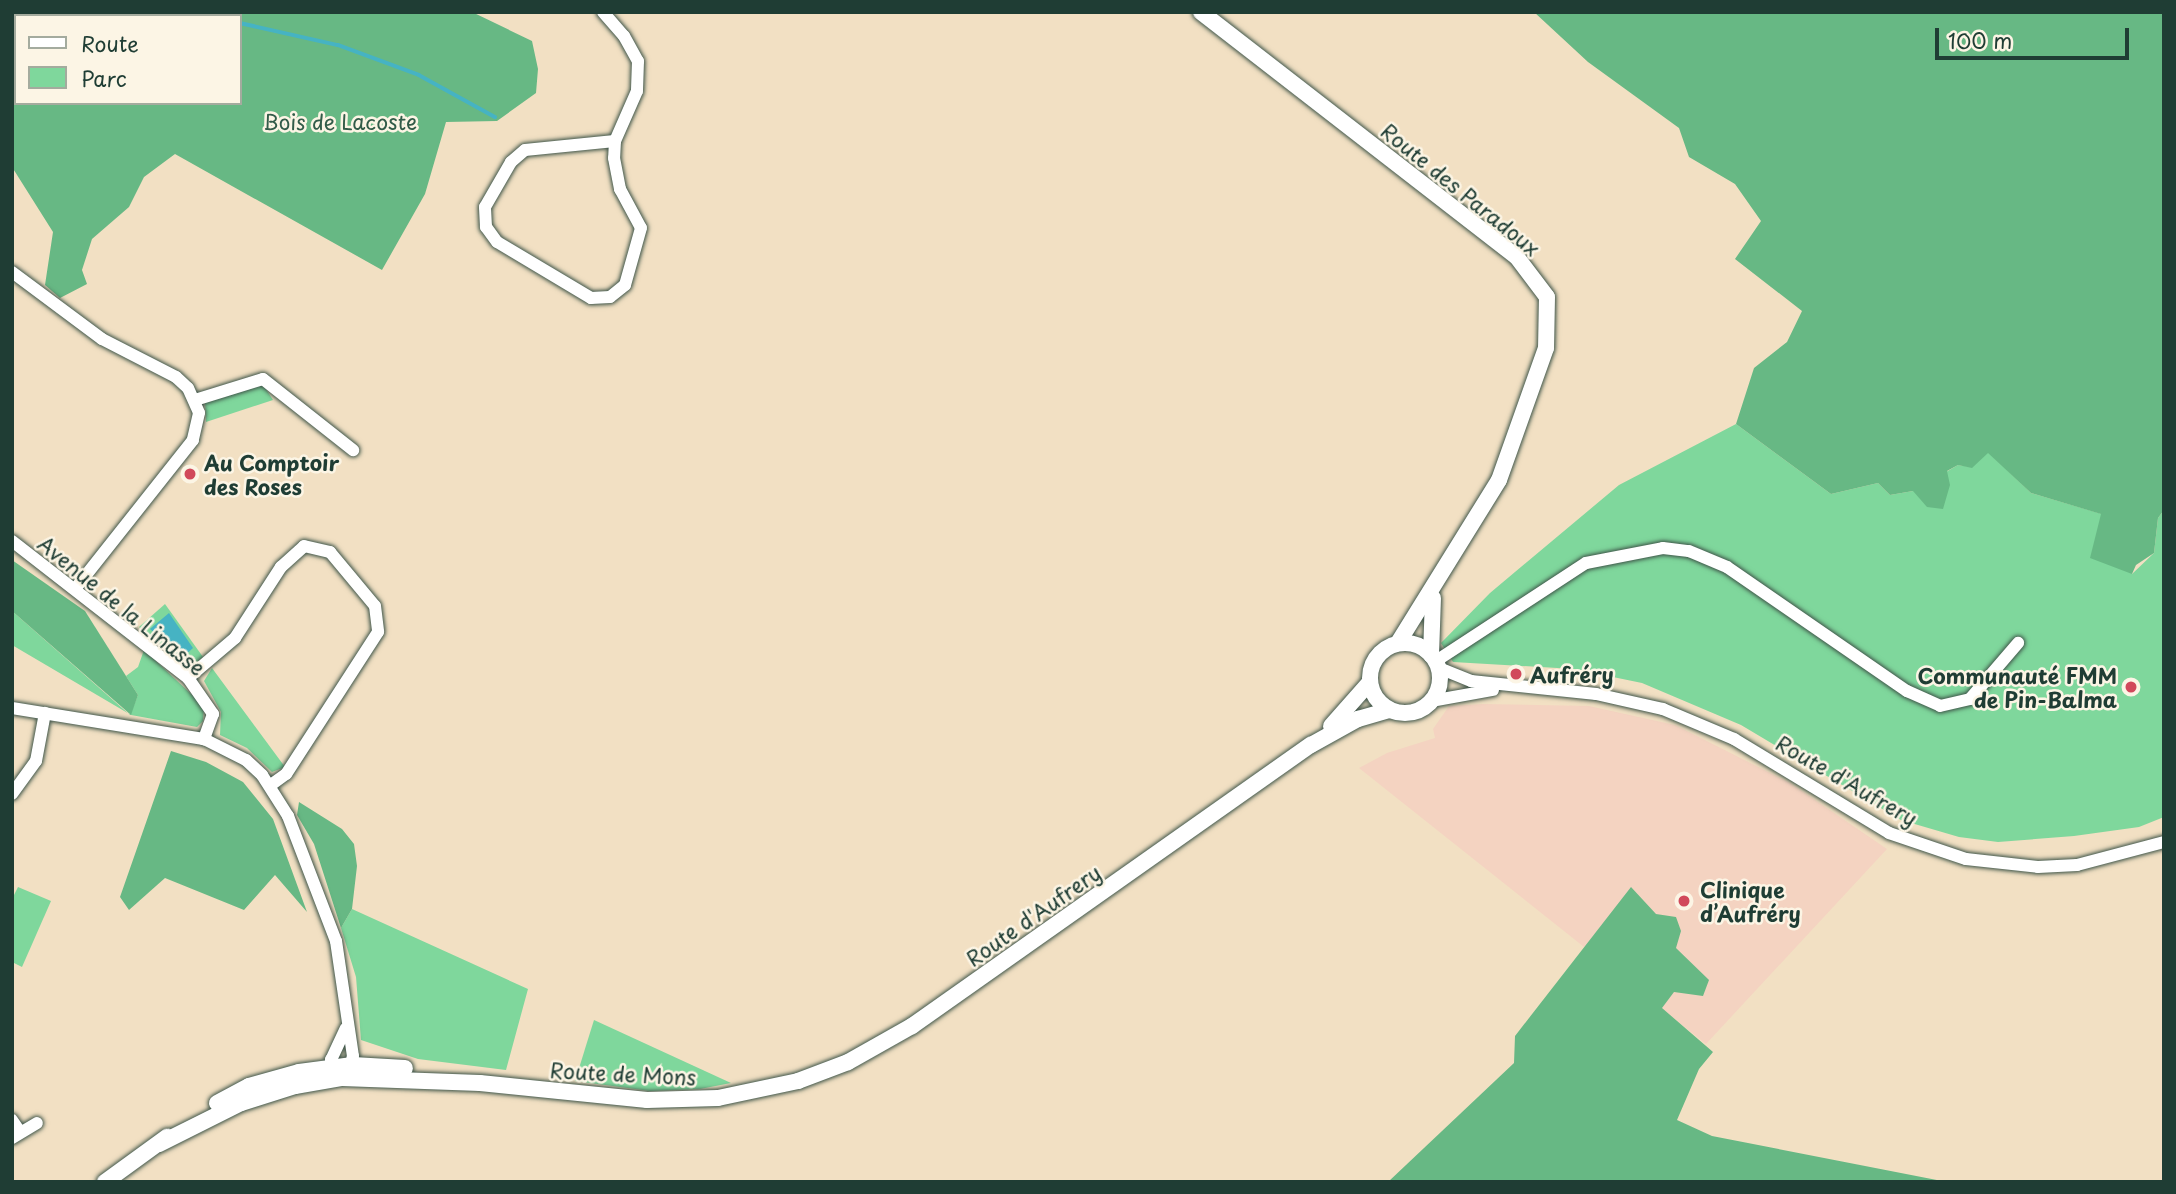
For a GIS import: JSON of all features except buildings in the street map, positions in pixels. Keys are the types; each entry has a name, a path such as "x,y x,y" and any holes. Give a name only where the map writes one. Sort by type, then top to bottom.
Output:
{"main road":[{"name":"Route des Paradoux","path":"1201,12 1516,256 1547,297 1546,348 1499,480 1473,529 1441,573 1398,643"},
{"path":"1435,661 1410,643 1398,643 1373,662 1369,683 1373,695 1390,710 1412,713 1431,701 1437,691 1435,661 1429,622 1441,573"},
{"name":"Route d'Aufrery","path":"1311,745 1369,683"},
{"name":"Route d'Aufrery","path":"764,1090 848,1062 912,1026 1311,745 1357,719 1390,710"},
{"name":"Route de Mons","path":"105,1182 159,1144 240,1103 353,1065 423,1071 480,1083"},
{"name":"Route de Mons","path":"337,1072 647,1100 718,1098 764,1090"}],"street":[{"path":"603,12 624,36 638,61 636,91 615,141 617,175 637,215 640,240 625,285 610,297 591,298 497,242 486,227 485,207 512,162 526,150 615,141"},
{"path":"12,272 102,339 176,377 195,400 199,413 193,440 75,589"},
{"path":"195,400 263,379 353,450"},
{"name":"Avenue de la Linasse","path":"12,541 188,678 213,714 204,738"},
{"path":"188,678 235,638 281,567 304,546 330,552 375,606 378,632 286,774 271,785"},
{"path":"1435,661 1586,563 1663,548 1689,551 1727,567 1907,691 1940,706 1970,699 2018,643"},
{"name":"Route d'Aufrery","path":"1435,661 1459,678 1515,688 1633,700 1697,721 1889,833 1966,859 2038,867 2077,865 2164,842"},
{"name":"Route d'Aufrery","path":"1431,701 1458,694 1515,688"},
{"path":"12,708 204,738 246,760 271,785 336,941 345,983 346,1028 353,1065"},
{"path":"12,794 36,761 45,713"},
{"path":"337,1072 346,1028"},
{"path":"12,1120 16,1135 37,1123"}],"shaded area":[{"name":"Clinique d’Aufréry","path":"1449,706 1589,706 1675,725 1790,783 1887,849 1706,1044 1359,768 1387,753 1435,738 1433,729"}],"green space":[{"name":"Bois de Lacoste","path":"12,12 472,12 532,41 538,69 536,93 497,121 446,122 425,194 382,270 175,154 144,177 129,207 92,239 82,270 87,284 60,298 45,285 53,232 12,167"},
{"path":"1534,12 2164,12 2164,510 2158,518 2154,553 2136,565 2132,574 2090,558 2101,514 2031,493 1988,453 1972,468 1958,465 1947,471 1950,485 1943,509 1927,507 1913,491 1890,495 1878,483 1831,494 1736,424 1754,368 1787,342 1802,311 1735,259 1761,221 1735,184 1689,157 1679,128 1588,62"},
{"path":"262,383 273,400 206,422 205,401"},
{"path":"1736,424 1831,494 1878,483 1890,495 1913,491 1958,465 1972,467 1988,452 2031,493 2102,514 2132,574 2154,553 2158,518 2164,510 2164,817 2139,827 2074,836 1998,842 1959,837 1901,820 1741,725 1642,683 1574,669 1453,662 1441,643 1490,593 1619,485"},
{"path":"12,560 85,611 138,695 131,715 12,611"},
{"path":"165,604 203,657 195,664 185,665 139,627"},
{"path":"12,611 128,713 12,645"},
{"path":"144,650 204,706 203,721 197,727 130,715 138,695 126,676 138,667"},
{"path":"212,668 285,767 272,772 247,748 220,735 221,712 204,681"},
{"path":"171,751 206,762 243,782 273,819 307,912 275,875 244,910 165,878 129,910 120,897"},
{"path":"299,802 342,829 354,844 357,866 352,909 341,928 314,844 297,815"},
{"path":"18,887 51,901 22,967 12,962 12,899"},
{"path":"1631,887 1656,914 1676,917 1681,931 1676,948 1709,980 1703,996 1674,992 1662,1008 1713,1052 1699,1069 1677,1120 1712,1136 1947,1182 1388,1182 1514,1063 1515,1036"},
{"path":"352,909 528,989 506,1070 418,1059 361,1040 356,977 341,928"},
{"path":"594,1020 731,1083 700,1089 650,1091 575,1081"}],"water":[{"path":"169,613 193,648 182,658 150,629"}],"waterway":[{"path":"172,12 178,14"},
{"path":"242,23 338,45 419,75 495,117"}],"place":[{"name":"Au Comptoir des Roses","path":"190,474"},
{"name":"Aufréry","path":"1516,674"},
{"name":"Communauté FMM de Pin-Balma","path":"2131,687"},
{"name":"Clinique d’Aufréry","path":"1684,901"}]}
